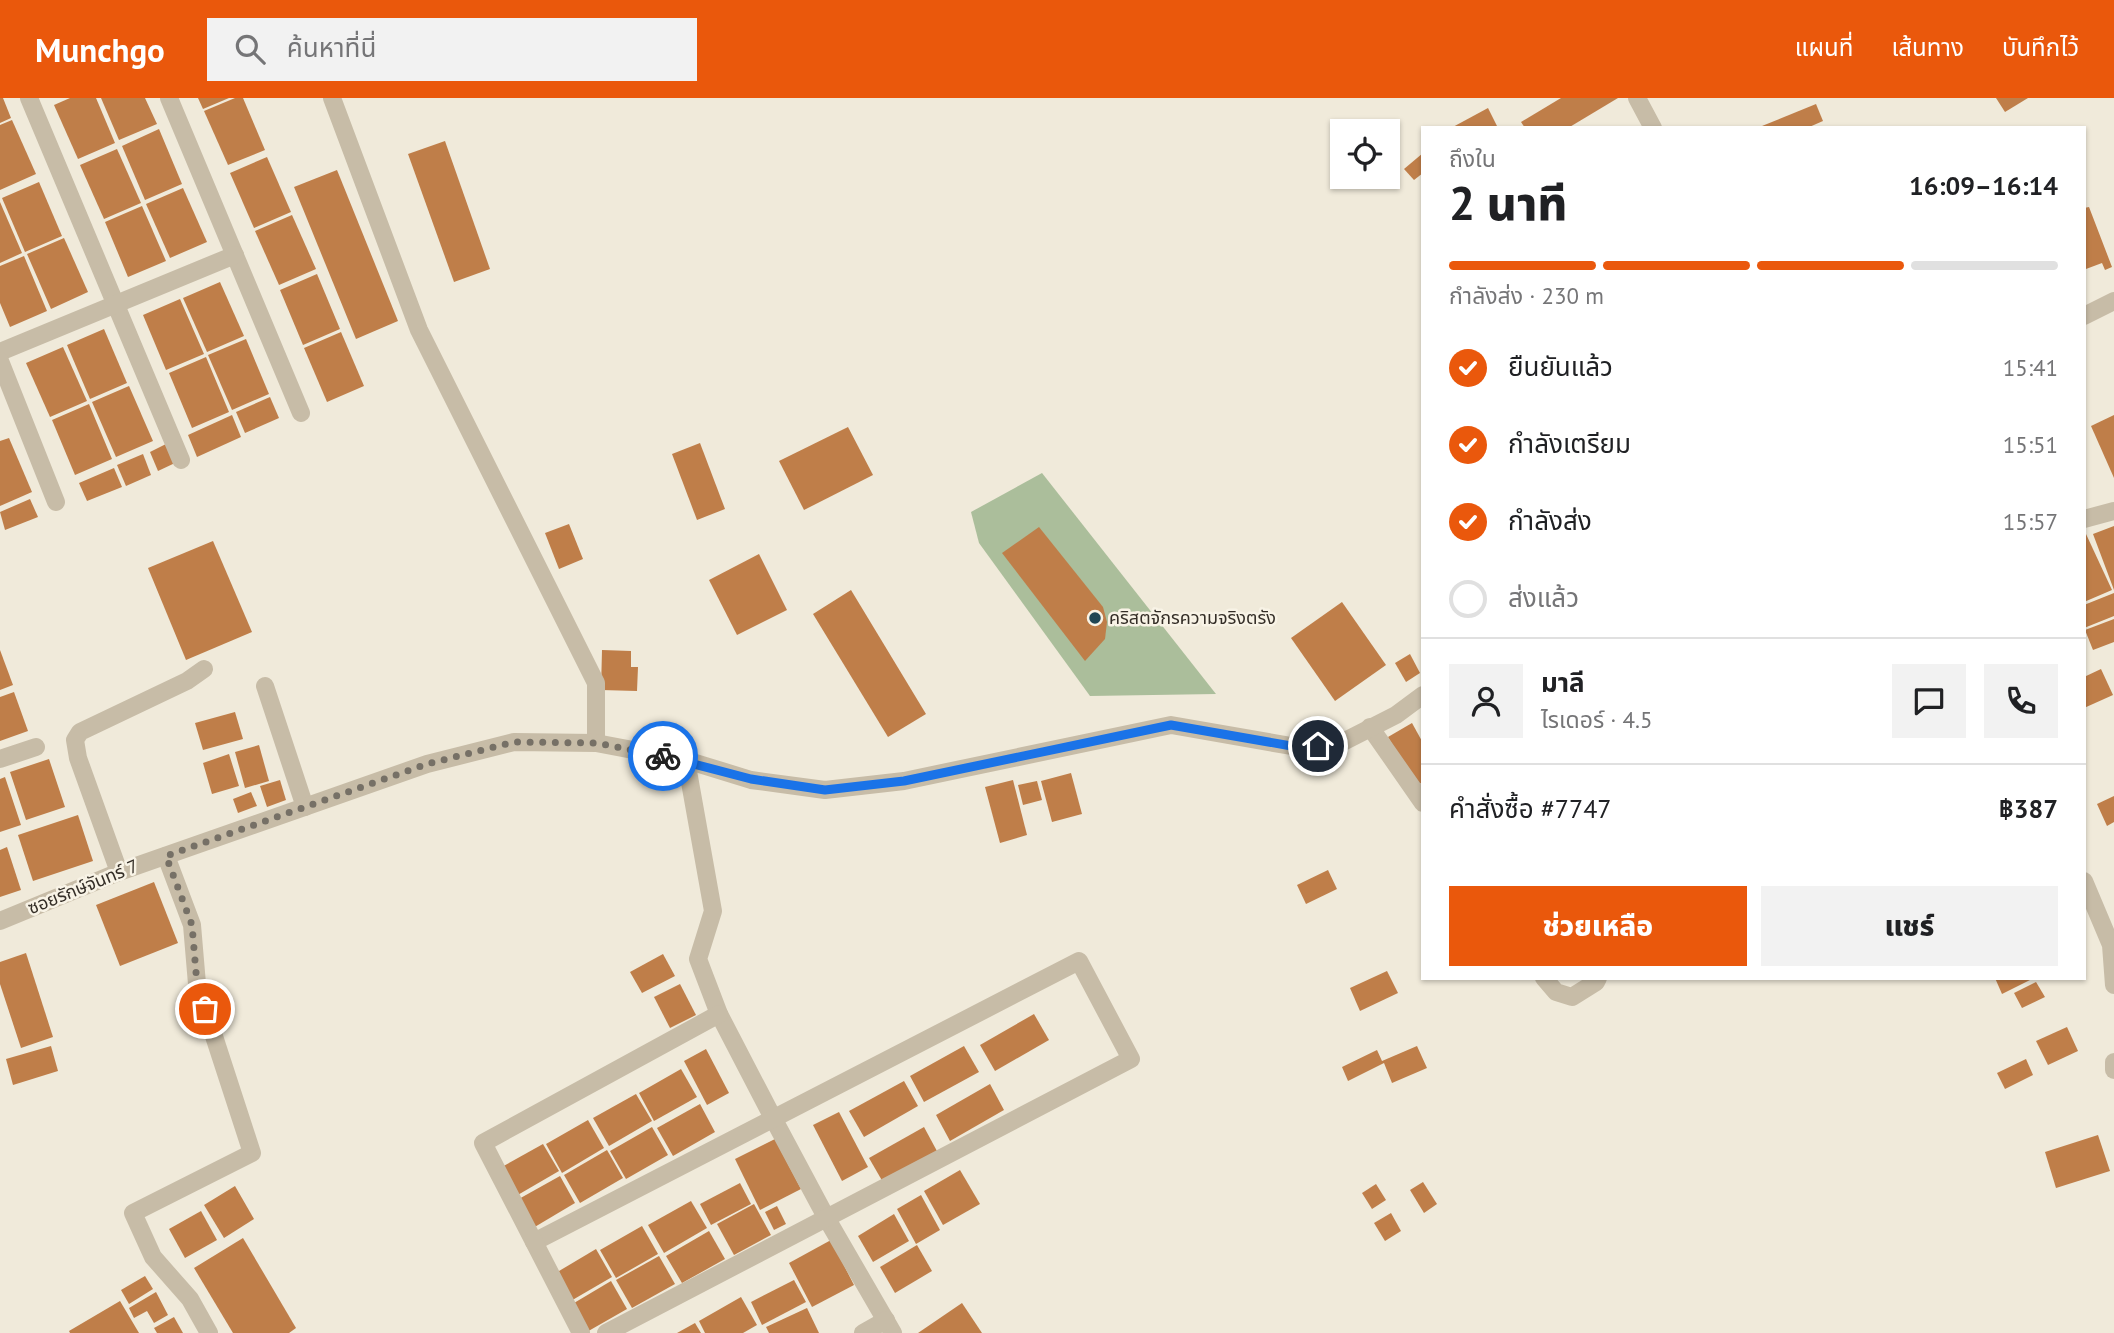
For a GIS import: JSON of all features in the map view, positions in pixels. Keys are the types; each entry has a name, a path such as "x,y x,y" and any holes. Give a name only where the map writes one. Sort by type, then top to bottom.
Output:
{"street":[{"path":"29,98 181,460"},
{"path":"169,98 301,413"},
{"path":"332,98 419,330 596,683 596,743"},
{"path":"1637,98 1652,126"},
{"path":"0,352 235,255"},
{"path":"2086,315 2114,301"},
{"path":"0,361 56,502"},
{"path":"2086,518 2114,511"},
{"path":"119,872 78,758 75,740 80,732 187,681 205,669"},
{"path":"265,685 305,807"},
{"name":"ซอยรักษ์จันทร์ 7","path":"0,921 119,872 427,764 514,742 596,743 686,760 751,779 825,790 904,781 1171,725 1297,747 1339,744 1396,715 1421,696"},
{"path":"1370,727 1421,800"},
{"path":"0,760 36,747"},
{"path":"686,760 713,911 698,959 719,1014 773,1118 889,1326 863,1333"},
{"path":"166,856 192,925 197,984 251,1153 133,1213 153,1257 190,1299 209,1333"},
{"path":"2086,886 2111,945 2114,985"},
{"path":"534,1242 1079,961 1131,1059 606,1333"},
{"path":"1546,980 1556,992 1573,997 1597,980"},
{"path":"581,1333 482,1143 719,1014"},
{"path":"2114,1062 2114,1070"}],"green space":[{"name":"คริสตจักรความจริงตรัง","path":"1042,473 1216,694 1090,696 979,543 971,512"}],"building":[{"path":"0,98 3,98 11,118 0,123"},
{"path":"70,98 96,98 115,143 78,159 54,105"},
{"path":"101,98 145,98 157,124 119,140"},
{"path":"198,98 229,98 203,109"},
{"path":"235,98 243,98 265,150 228,165 204,111"},
{"path":"1561,98 1618,98 1571,126 1524,126 1521,122"},
{"path":"1996,98 2028,98 2005,112"},
{"path":"1816,104 1823,121 1812,126 1762,126"},
{"path":"1488,108 1497,126 1455,126"},
{"path":"12,120 36,174 0,190 0,125"},
{"path":"159,129 182,184 145,200 122,146"},
{"path":"445,141 490,269 454,282 408,154"},
{"path":"117,149 141,203 104,219 80,165"},
{"path":"1421,155 1421,175 1414,180 1404,169"},
{"path":"267,157 291,212 254,228 230,173"},
{"path":"337,170 398,321 356,339 294,187"},
{"path":"39,182 62,236 25,252 2,198"},
{"path":"183,188 207,242 170,258 146,204"},
{"path":"0,202 22,253 0,263"},
{"path":"142,206 166,261 128,277 105,222"},
{"path":"2089,207 2112,267 2105,270 2102,263 2086,269 2086,208"},
{"path":"292,215 316,269 279,285 255,231"},
{"path":"64,238 88,292 51,309 27,254"},
{"path":"24,256 47,311 10,327 0,303 0,266"},
{"path":"317,274 340,329 303,345 280,290"},
{"path":"220,282 244,336 207,352 183,298"},
{"path":"180,299 204,354 166,370 143,315"},
{"path":"104,329 127,383 90,399 67,345"},
{"path":"341,332 364,386 327,402 304,348"},
{"path":"246,339 269,394 232,410 208,355"},
{"path":"63,347 87,401 50,417 26,363"},
{"path":"206,357 229,412 192,428 169,373"},
{"path":"129,386 153,441 116,457 92,402"},
{"path":"270,397 279,418 245,433 236,412"},
{"path":"89,404 112,459 75,475 52,420"},
{"path":"232,415 241,437 197,457 188,435"},
{"path":"2114,415 2114,478 2091,426"},
{"path":"848,427 873,475 804,510 779,461"},
{"path":"9,438 32,492 0,506 0,441"},
{"path":"700,443 725,509 697,520 672,454"},
{"path":"166,444 175,463 158,471 150,452"},
{"path":"143,454 151,475 126,486 117,465"},
{"path":"114,468 122,487 87,501 79,483"},
{"path":"30,499 38,517 5,530 0,512"},
{"path":"569,524 583,559 559,569 545,533"},
{"path":"2114,526 2114,590 2093,534"},
{"path":"1039,527 1103,607 1107,622 1105,639 1085,661 1002,553"},
{"path":"2086,534 2112,590 2086,601"},
{"path":"213,541 252,632 186,660 148,568"},
{"path":"759,554 787,610 737,635 709,580"},
{"path":"851,590 926,714 888,737 813,614"},
{"path":"2114,593 2114,616 2086,627 2086,604"},
{"path":"1342,602 1386,665 1335,701 1291,638"},
{"path":"2114,619 2114,642 2093,650 2086,630"},
{"path":"0,650 13,685 0,690"},
{"path":"602,650 631,651 631,667 638,667 637,691 601,690"},
{"path":"1410,654 1420,673 1406,682 1395,663"},
{"path":"2101,669 2113,695 2086,707 2086,676"},
{"path":"14,692 28,731 0,741 0,697"},
{"path":"235,712 243,739 203,750 195,723"},
{"path":"1412,723 1421,739 1421,783 1416,786 1388,737"},
{"path":"259,745 269,781 245,788 235,752"},
{"path":"229,754 239,786 212,794 203,763"},
{"path":"49,759 65,807 26,820 10,772"},
{"path":"1071,773 1082,814 1052,822 1041,781"},
{"path":"5,777 21,825 0,832 0,779"},
{"path":"280,780 286,800 267,807 260,786"},
{"path":"1013,780 1027,835 1000,843 985,787"},
{"path":"1037,781 1042,800 1023,805 1018,785"},
{"path":"251,792 257,806 238,813 233,799"},
{"path":"2114,796 2114,822 2107,826 2097,804"},
{"path":"78,815 93,861 33,881 18,835"},
{"path":"7,847 21,890 0,897 0,850"},
{"path":"1328,870 1337,889 1306,904 1297,885"},
{"path":"154,882 178,943 120,966 96,905"},
{"path":"26,953 53,1037 21,1048 0,984 0,962"},
{"path":"663,954 675,976 642,993 630,972"},
{"path":"1387,971 1398,993 1360,1011 1350,988"},
{"path":"1996,980 2030,980 2002,994"},
{"path":"2036,982 2045,997 2022,1008 2014,993"},
{"path":"680,984 696,1015 670,1028 654,997"},
{"path":"1034,1014 1049,1040 995,1071 980,1045"},
{"path":"2067,1027 2078,1051 2048,1065 2036,1041"},
{"path":"51,1046 58,1071 13,1085 6,1059"},
{"path":"964,1046 979,1072 924,1102 910,1076"},
{"path":"1417,1046 1427,1068 1392,1083 1384,1063 1348,1081 1342,1067 1377,1050 1382,1061"},
{"path":"706,1049 729,1093 707,1105 684,1061"},
{"path":"2026,1059 2033,1075 2005,1089 1997,1073"},
{"path":"681,1069 697,1097 654,1121 639,1093"},
{"path":"904,1081 918,1106 864,1137 849,1111"},
{"path":"990,1084 1004,1110 950,1141 936,1115"},
{"path":"636,1094 652,1121 609,1146 593,1118"},
{"path":"700,1104 715,1132 673,1156 657,1128"},
{"path":"839,1112 868,1167 842,1181 813,1125"},
{"path":"588,1120 604,1148 562,1173 546,1144"},
{"path":"652,1127 668,1155 626,1179 610,1151"},
{"path":"924,1127 938,1153 884,1184 869,1158"},
{"path":"2098,1135 2110,1171 2056,1188 2045,1152"},
{"path":"775,1139 801,1189 760,1210 735,1159"},
{"path":"543,1144 559,1171 516,1196 500,1168"},
{"path":"607,1150 623,1178 580,1203 564,1175"},
{"path":"960,1170 980,1204 943,1225 924,1191"},
{"path":"560,1176 575,1203 533,1228 517,1200"},
{"path":"1423,1182 1437,1204 1424,1213 1410,1190"},
{"path":"740,1183 751,1204 711,1225 700,1204"},
{"path":"1376,1184 1386,1200 1372,1209 1362,1193"},
{"path":"235,1186 254,1219 224,1238 204,1205"},
{"path":"921,1195 940,1230 916,1244 897,1209"},
{"path":"691,1201 707,1228 664,1253 648,1225"},
{"path":"754,1204 771,1235 734,1255 717,1224"},
{"path":"777,1206 786,1224 774,1230 765,1212"},
{"path":"201,1211 217,1240 185,1258 169,1229"},
{"path":"1391,1213 1401,1231 1385,1241 1374,1223"},
{"path":"894,1214 909,1241 873,1262 858,1236"},
{"path":"642,1226 658,1254 616,1278 600,1250"},
{"path":"709,1231 725,1259 682,1283 666,1256"},
{"path":"243,1238 296,1328 289,1333 233,1333 194,1268"},
{"path":"831,1240 854,1285 812,1307 789,1263"},
{"path":"917,1245 932,1271 895,1293 880,1267"},
{"path":"596,1249 612,1277 569,1302 554,1274"},
{"path":"659,1256 675,1284 632,1308 616,1280"},
{"path":"145,1276 153,1289 129,1304 121,1290"},
{"path":"794,1280 806,1302 762,1325 751,1302"},
{"path":"611,1281 627,1309 585,1333 569,1306"},
{"path":"156,1292 168,1315 154,1323 147,1311 134,1318 129,1308"},
{"path":"741,1297 757,1325 743,1333 705,1333 699,1321"},
{"path":"120,1301 139,1333 70,1333 69,1331"},
{"path":"962,1303 982,1333 918,1333"},
{"path":"807,1308 819,1333 769,1333 766,1327"},
{"path":"174,1317 183,1333 157,1333 154,1328"},
{"path":"695,1323 701,1333 677,1333"}],"way so far":[{"path":"205,1009 197,984 192,925 166,856 427,764 514,742 596,743 663,756"}],"place":[{"name":"คริสตจักรความจริงตรัง","path":"1095,618"}],"route":[{"path":"663,756 751,779 825,790 904,781 1171,725 1297,747 1318,746"}]}
